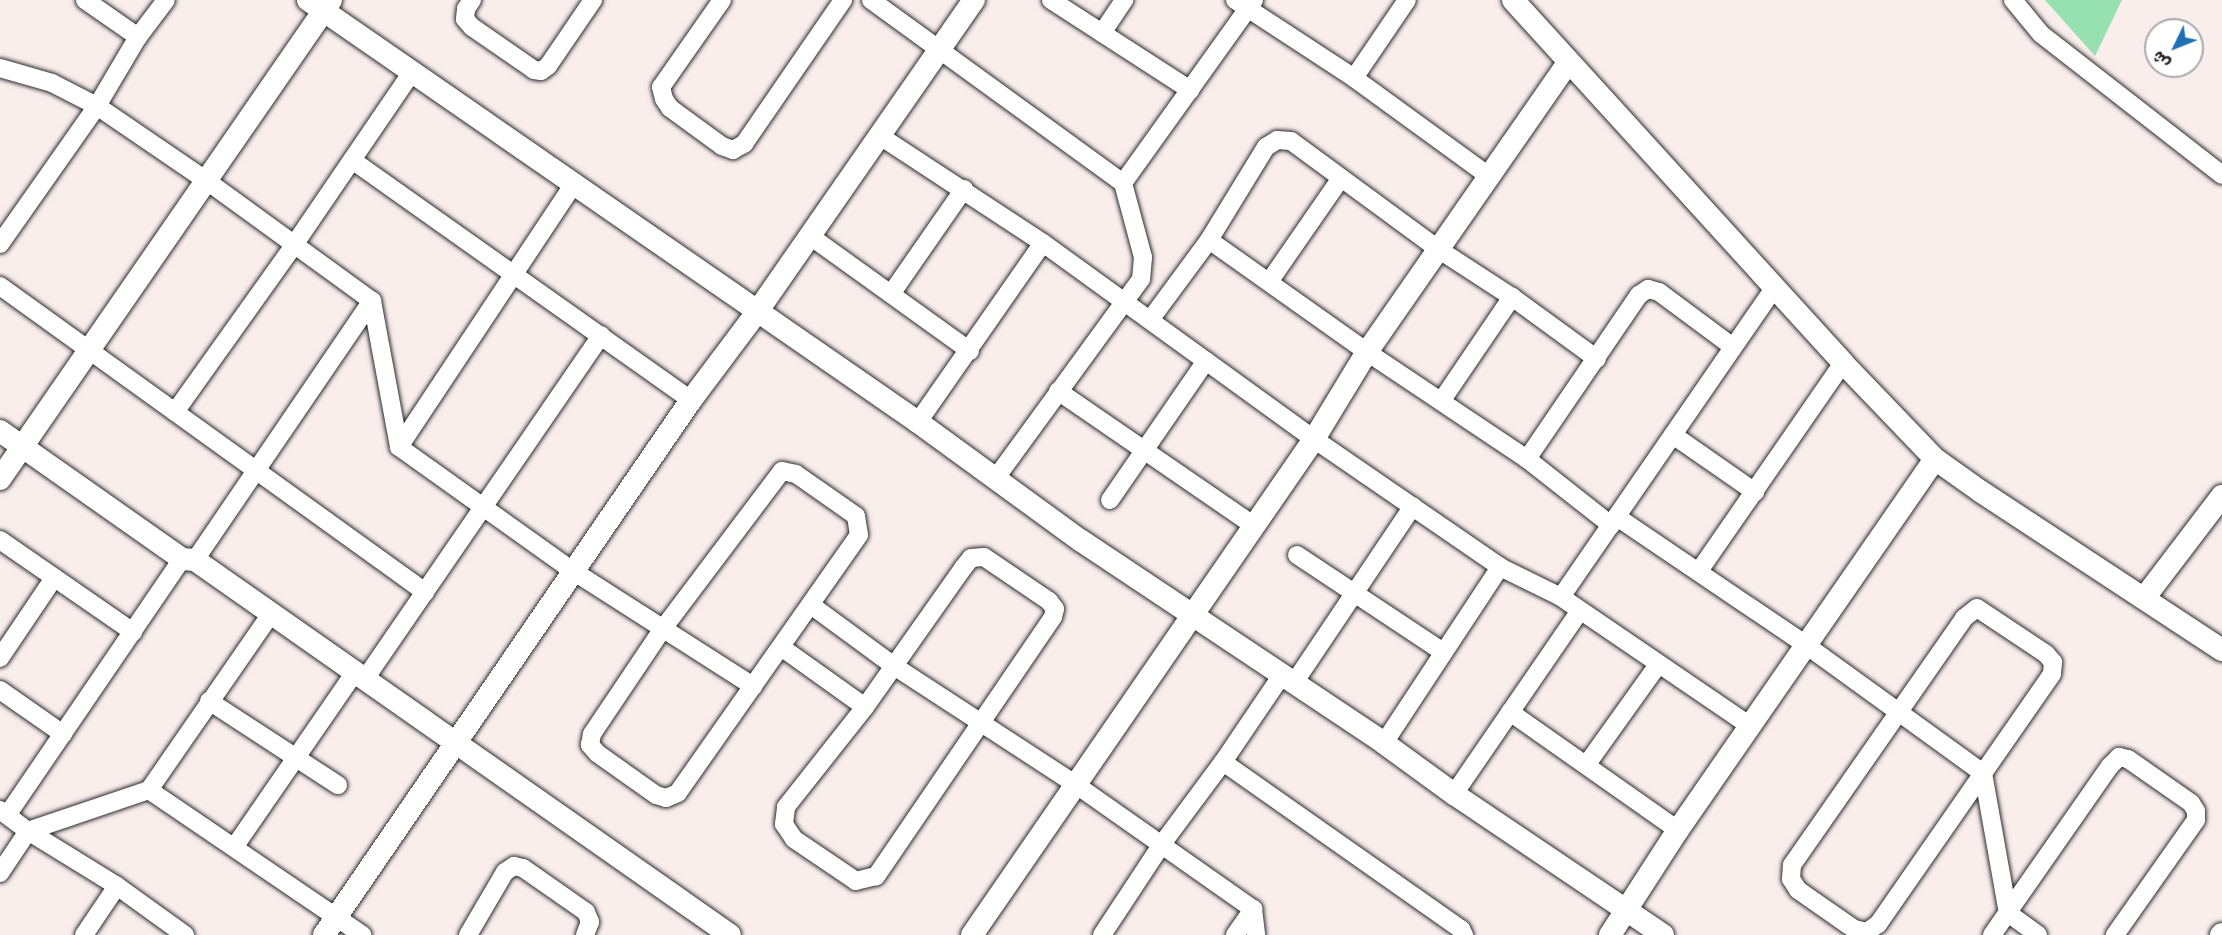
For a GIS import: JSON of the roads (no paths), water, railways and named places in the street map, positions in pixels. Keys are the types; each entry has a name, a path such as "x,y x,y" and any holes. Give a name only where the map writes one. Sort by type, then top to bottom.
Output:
{"street":[{"path":"85,0 138,37"},
{"path":"0,243 97,106 138,37 166,0"},
{"path":"472,0 466,9 465,19 472,27 534,70 541,71 548,66 593,0"},
{"path":"722,0 662,87 664,99 670,108 722,146 733,150 744,144 843,0"},
{"path":"871,0 1123,183 1143,257 1141,279 1122,302 996,478"},
{"path":"330,926 691,400 757,312 974,0"},
{"path":"1051,0 1190,90"},
{"path":"1102,33 1124,0"},
{"path":"1354,78 1407,0"},
{"path":"1513,0 1774,288 1935,459 1980,492 2145,597 2222,650"},
{"path":"2013,0 2041,34 2222,175"},
{"path":"0,479 207,181 321,3 412,72 918,422 1191,615 1384,743 1454,794 1664,935"},
{"path":"1123,183 1190,90 1245,3 1354,78 1489,176"},
{"path":"972,935 1314,439 1367,352 1568,63"},
{"path":"0,68 52,83 97,106 207,181 372,301 399,447 573,571 662,630 753,686"},
{"path":"175,412 294,245 412,72"},
{"path":"880,136 1043,243 1314,439 1500,567 1562,597 1750,726"},
{"path":"1150,320 1209,240 1266,147 1277,140 1291,141 1438,249 1512,297 1597,359"},
{"path":"352,160 691,400"},
{"path":"1269,282 1341,178"},
{"path":"399,447 574,184"},
{"path":"891,294 964,189"},
{"path":"810,236 970,351"},
{"path":"1209,240 1367,352 1442,400 1614,521 1699,571 1983,773 2007,913 2038,935"},
{"path":"918,422 970,351 1043,243"},
{"path":"0,286 87,351 425,592"},
{"path":"1562,597 1774,288"},
{"path":"1527,459 1639,295 1648,289 1659,292 1733,347"},
{"path":"1442,400 1512,297"},
{"path":"182,934 117,886 28,831 4,812 63,734 133,632 258,472 372,301"},
{"path":"236,846 297,758 425,592 601,335"},
{"path":"1110,500 1142,450 1206,361"},
{"path":"1699,571 1843,363"},
{"path":"1058,391 1253,525"},
{"path":"0,431 360,676 730,935"},
{"path":"1673,435 1755,492"},
{"path":"1610,935 1678,830 1935,459"},
{"path":"782,471 796,474 855,516 858,523 859,535 810,605 678,794 666,798 656,795 597,753 590,745 592,734 662,630 782,471"},
{"path":"2145,597 2222,496"},
{"path":"1102,935 1162,843 1354,593 1413,506"},
{"path":"0,540 133,632"},
{"path":"1297,555 1443,652"},
{"path":"984,557 994,563 1049,601 1055,609 1053,617 876,876 856,881 794,839 784,824 786,807 865,707 894,666 971,558 984,557"},
{"path":"1384,743 1500,567"},
{"path":"0,658 54,578"},
{"path":"810,605 894,666 980,724 1076,784 1162,843 1253,909 1256,935"},
{"path":"1977,608 1988,612 2046,654 2053,662 2052,674 1878,924 1867,932 1854,929 1798,890 1791,879 1792,866 1898,713 1964,618 1977,608"},
{"path":"1454,794 1580,611"},
{"path":"0,873 28,831 149,789 208,700 270,615"},
{"path":"781,647 865,707"},
{"path":"1587,764 1658,664"},
{"path":"0,690 63,734"},
{"path":"208,700 338,785"},
{"path":"1510,711 1678,830"},
{"path":"1992,935 2110,766 2119,757 2128,759 2192,803 2196,811 2196,820 2115,935"},
{"path":"1223,762 1461,929 1464,935"},
{"path":"149,789 236,846 330,926 362,935"},
{"path":"468,935 505,872 514,866 523,868 586,912 590,922 585,935"},
{"path":"84,935 117,886"},
{"path":"1236,935 1253,909"}]}
